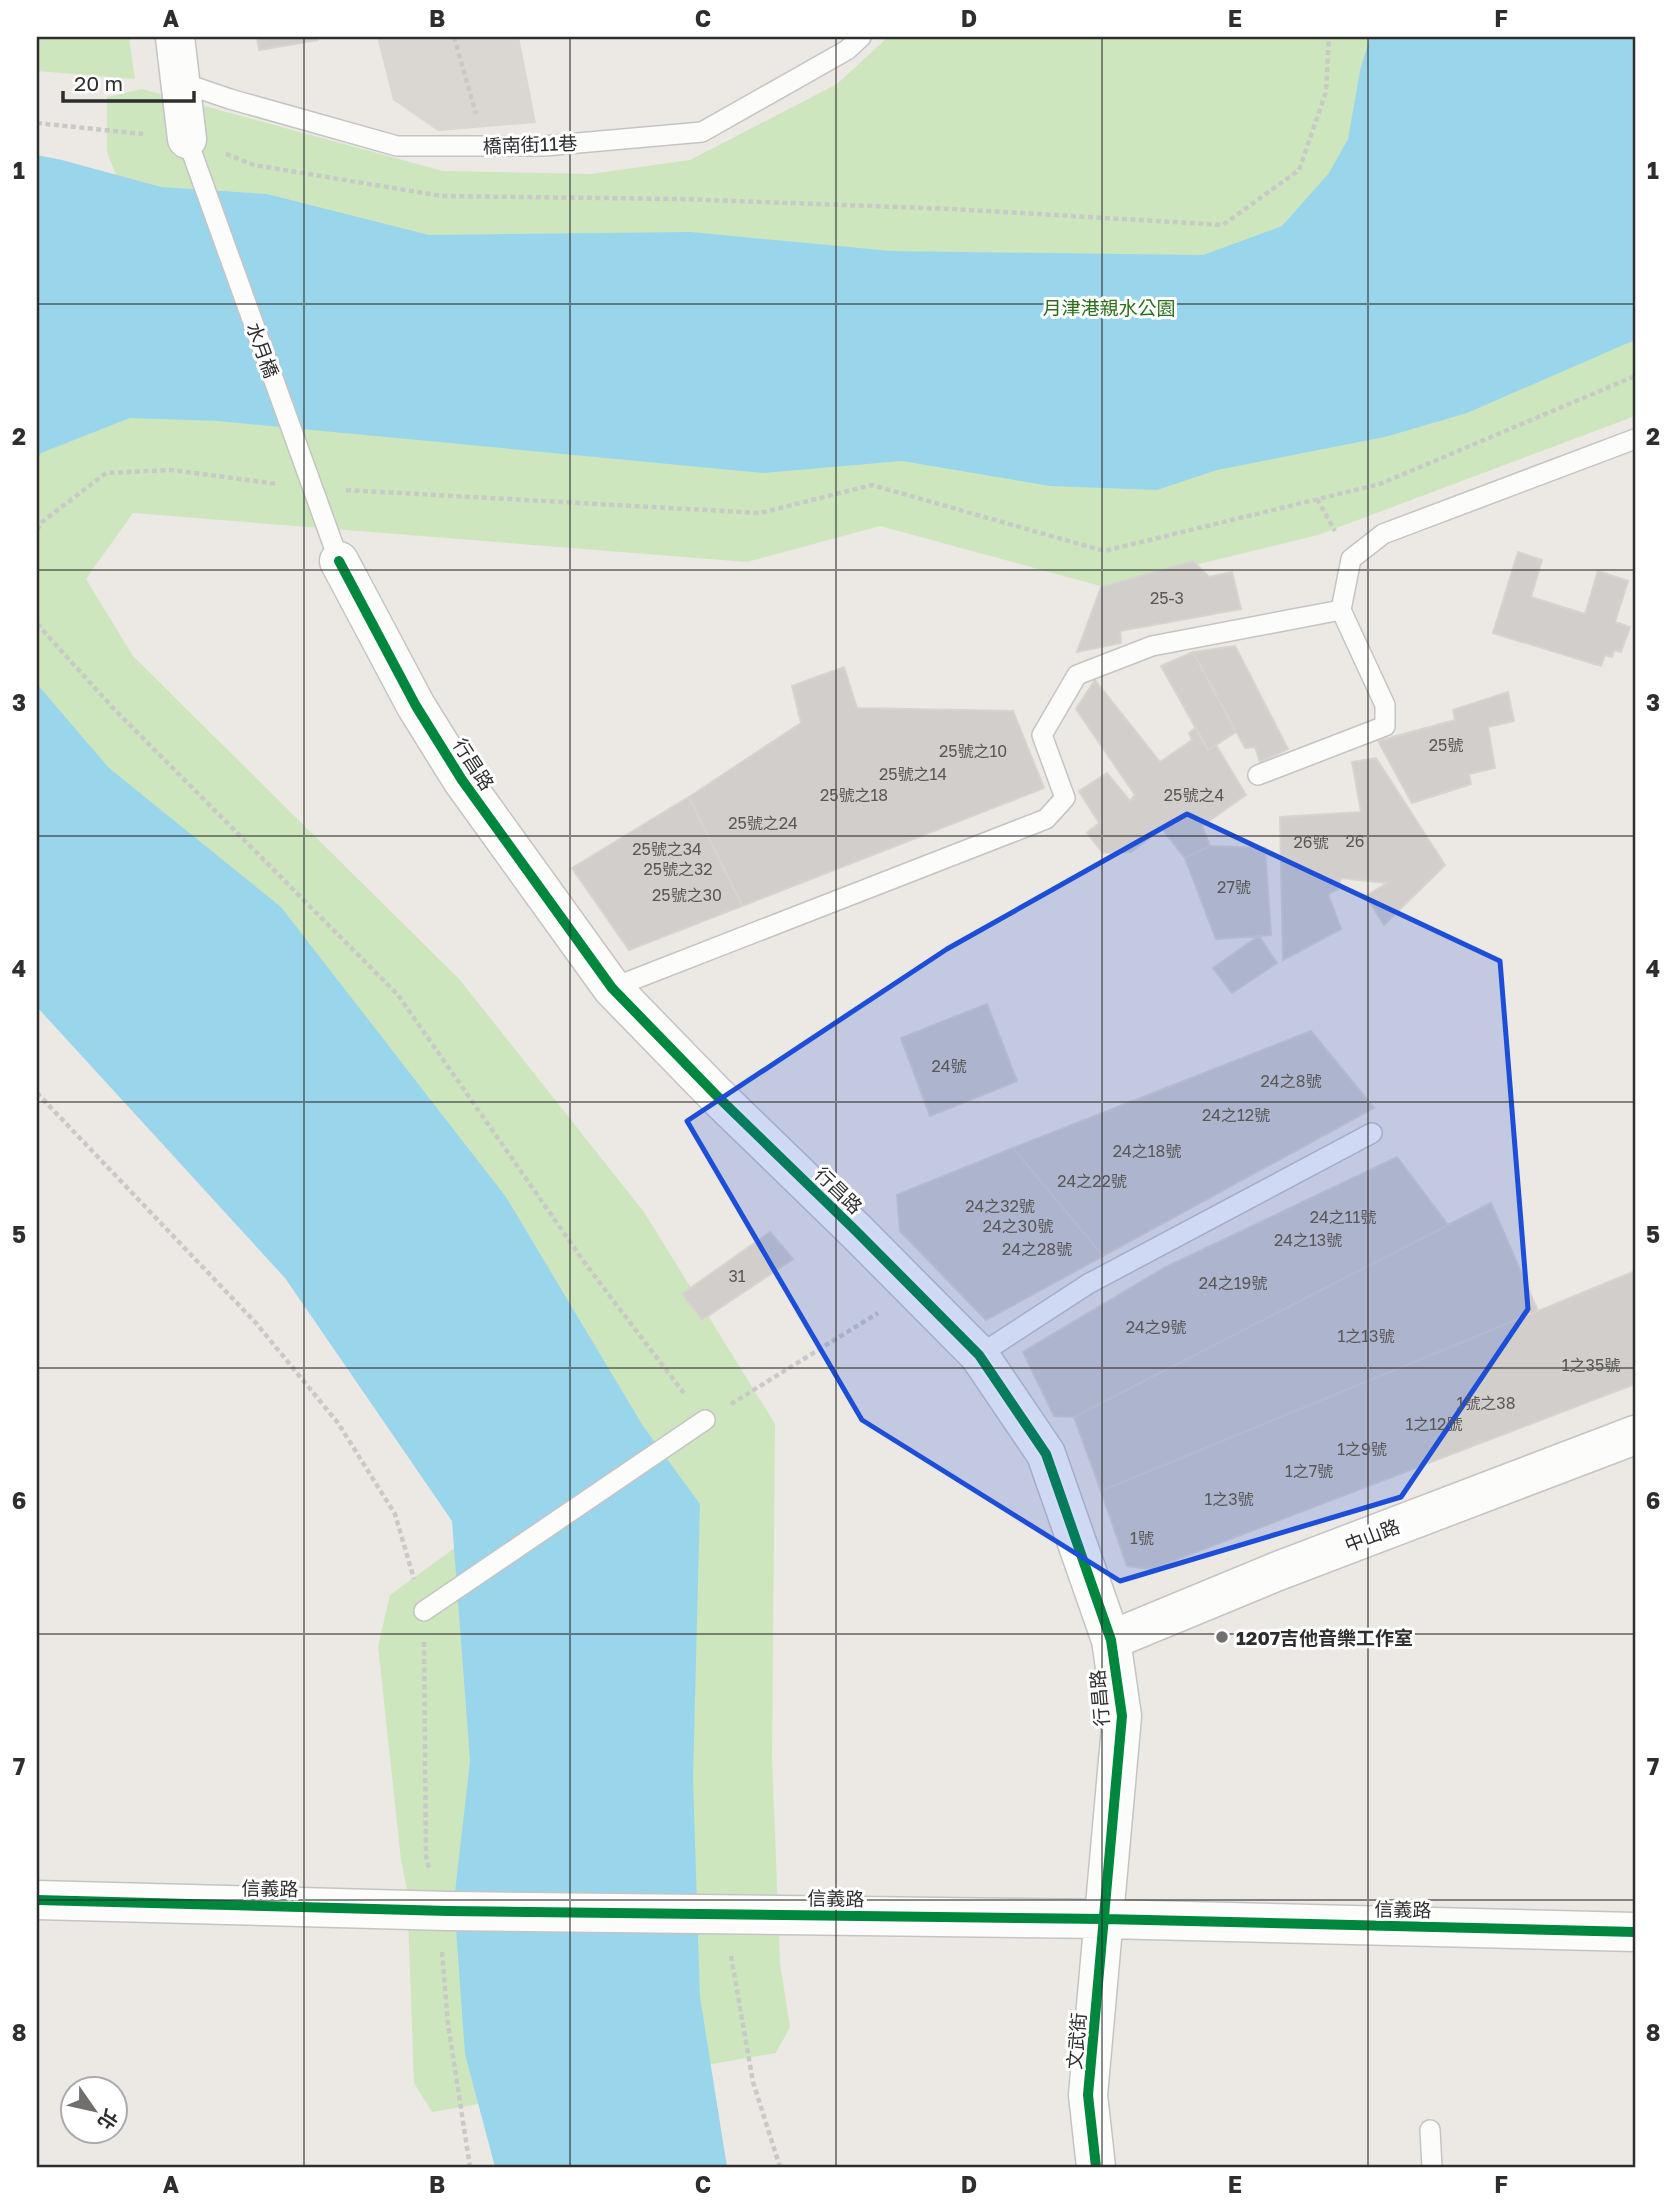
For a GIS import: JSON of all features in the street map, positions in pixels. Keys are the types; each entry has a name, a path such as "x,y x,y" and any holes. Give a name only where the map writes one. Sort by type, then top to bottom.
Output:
{"street":[{"path":"175,37 187,139"},
{"name":"行昌路","path":"339,561 416,706 462,780 612,988 716,1095 979,1355 1046,1454 1111,1640 1122,1716 1105,1919"},
{"name":"中山路","path":"1111,1640 1278,1571 1635,1435"},
{"name":"信義路","path":"37,1900 444,1910 1105,1919 1635,1932"},
{"name":"文武街","path":"1096,2167 1088,2095 1105,1919"}],"lane":[{"name":"橋南街11巷","path":"180,82 230,99 397,146 544,146 702,132 847,50 861,37"},
{"name":"水月橋","path":"187,139 339,561"},
{"path":"1258,775 1385,726 1385,705 1340,610 1351,559 1383,534 1635,439"},
{"path":"612,988 1046,819 1065,798 1042,735 1077,675 1152,646 1340,610"},
{"path":"979,1355 1088,1284 1373,1133"},
{"path":"424,1611 705,1420"},
{"path":"1430,2130 1432,2167"}],"path":[{"path":"454,37 480,128 482,146"},
{"path":"37,123 187,139 254,164 442,196 775,202 953,209 1223,225 1300,170 1326,92 1329,37"},
{"path":"37,530 42,522 106,473 171,470 313,488 760,513 872,485 1104,551 1380,484 1635,376"},
{"path":"37,624 114,709 398,995 587,1266 705,1420 915,1290"},
{"path":"37,1093 256,1323 338,1423 395,1514 424,1611 426,1856 444,1910 448,2024 470,2167"},
{"path":"724,1914 754,2082 780,2167"}],"highlighted area":[{"path":"1187,814 1500,961 1528,1309 1401,1497 1120,1581 862,1420 687,1121 947,949"}],"green space":[{"path":"37,37 129,37 135,79 37,71"},
{"name":"月津港親水公園","path":"888,37 1635,37 1635,416 1318,535 1104,587 880,526 747,562 133,513 86,579 133,656 460,980 644,1212 775,1424 772,1757 780,1963 790,2027 776,2053 432,2112 414,2083 407,1889 401,1860 378,1646 390,1595 617,1430 37,760 37,434 205,399 107,152 107,97 142,89 443,171 591,174 690,160 837,84"}],"shaded area":[{"path":"377,37 519,37 536,123 438,131 393,100"}],"water":[{"path":"1370,37 1635,37 1635,340 1467,413 1385,437 1217,470 1157,490 1050,486 902,461 763,473 218,421 130,418 41,453 37,459 37,155 161,187 267,194 429,235 691,232 891,251 1203,255 1282,226 1329,173 1348,139 1360,71"},
{"path":"37,684 109,768 281,907 506,1197 643,1426 700,1504 693,1779 700,1997 727,2167 495,2167 465,2054 454,1901 470,1761 452,1521 285,1278 37,1007"}],"building":[{"path":"257,37 318,37 318,40 259,50"},
{"path":"1518,552 1542,560 1531,597 1585,614 1598,571 1628,581 1615,622 1630,627 1621,652 1614,650 1612,657 1605,655 1601,666 1493,633"},
{"path":"1193,561 1209,577 1232,572 1241,609 1120,631 1121,643 1077,652 1101,587"},
{"path":"1235,646 1288,749 1260,762 1255,747 1245,748 1193,652"},
{"path":"1193,652 1236,732 1208,750 1161,666"},
{"path":"844,667 857,708 1013,711 1044,788 742,906 689,797 801,723 792,686"},
{"path":"1095,680 1160,762 1192,740 1189,733 1196,727 1208,750 1216,745 1246,795 1202,826 1210,846 1185,858 1162,829 1131,852 1103,853 1087,833 1099,823 1079,791 1107,773 1130,801 1135,795 1076,709"},
{"path":"1508,692 1514,721 1488,727 1495,768 1469,774 1471,784 1412,803 1378,741 1455,720 1453,710"},
{"path":"1376,758 1445,865 1384,925 1366,896 1387,883 1341,878 1338,889 1328,894 1341,929 1283,960 1280,817 1361,812 1352,762"},
{"path":"689,797 742,906 629,950 572,868"},
{"path":"1210,846 1265,848 1271,935 1216,939 1185,858"},
{"path":"1259,936 1277,963 1232,993 1213,968"},
{"path":"987,1004 1017,1081 930,1116 901,1038"},
{"path":"1311,1031 1374,1108 1103,1256 1013,1148"},
{"path":"1013,1148 1103,1256 986,1320 900,1231 897,1195"},
{"path":"1397,1157 1448,1225 1074,1417 1054,1416 1023,1352 1164,1268"},
{"path":"1491,1203 1538,1311 1101,1491 1074,1417"},
{"path":"770,1232 793,1259 702,1320 682,1294"},
{"path":"1635,1271 1635,1384 1152,1569 1127,1566 1101,1491"}],"cycle path":[{"path":"339,561 416,706 462,780 612,988 716,1095 979,1355 1046,1454 1111,1640 1122,1716 1088,2095 1096,2167"},
{"path":"37,1900 448,1911 1105,1919 1635,1932"}],"place":[{"name":"1207吉他音樂工作室","path":"1222,1637"}]}
